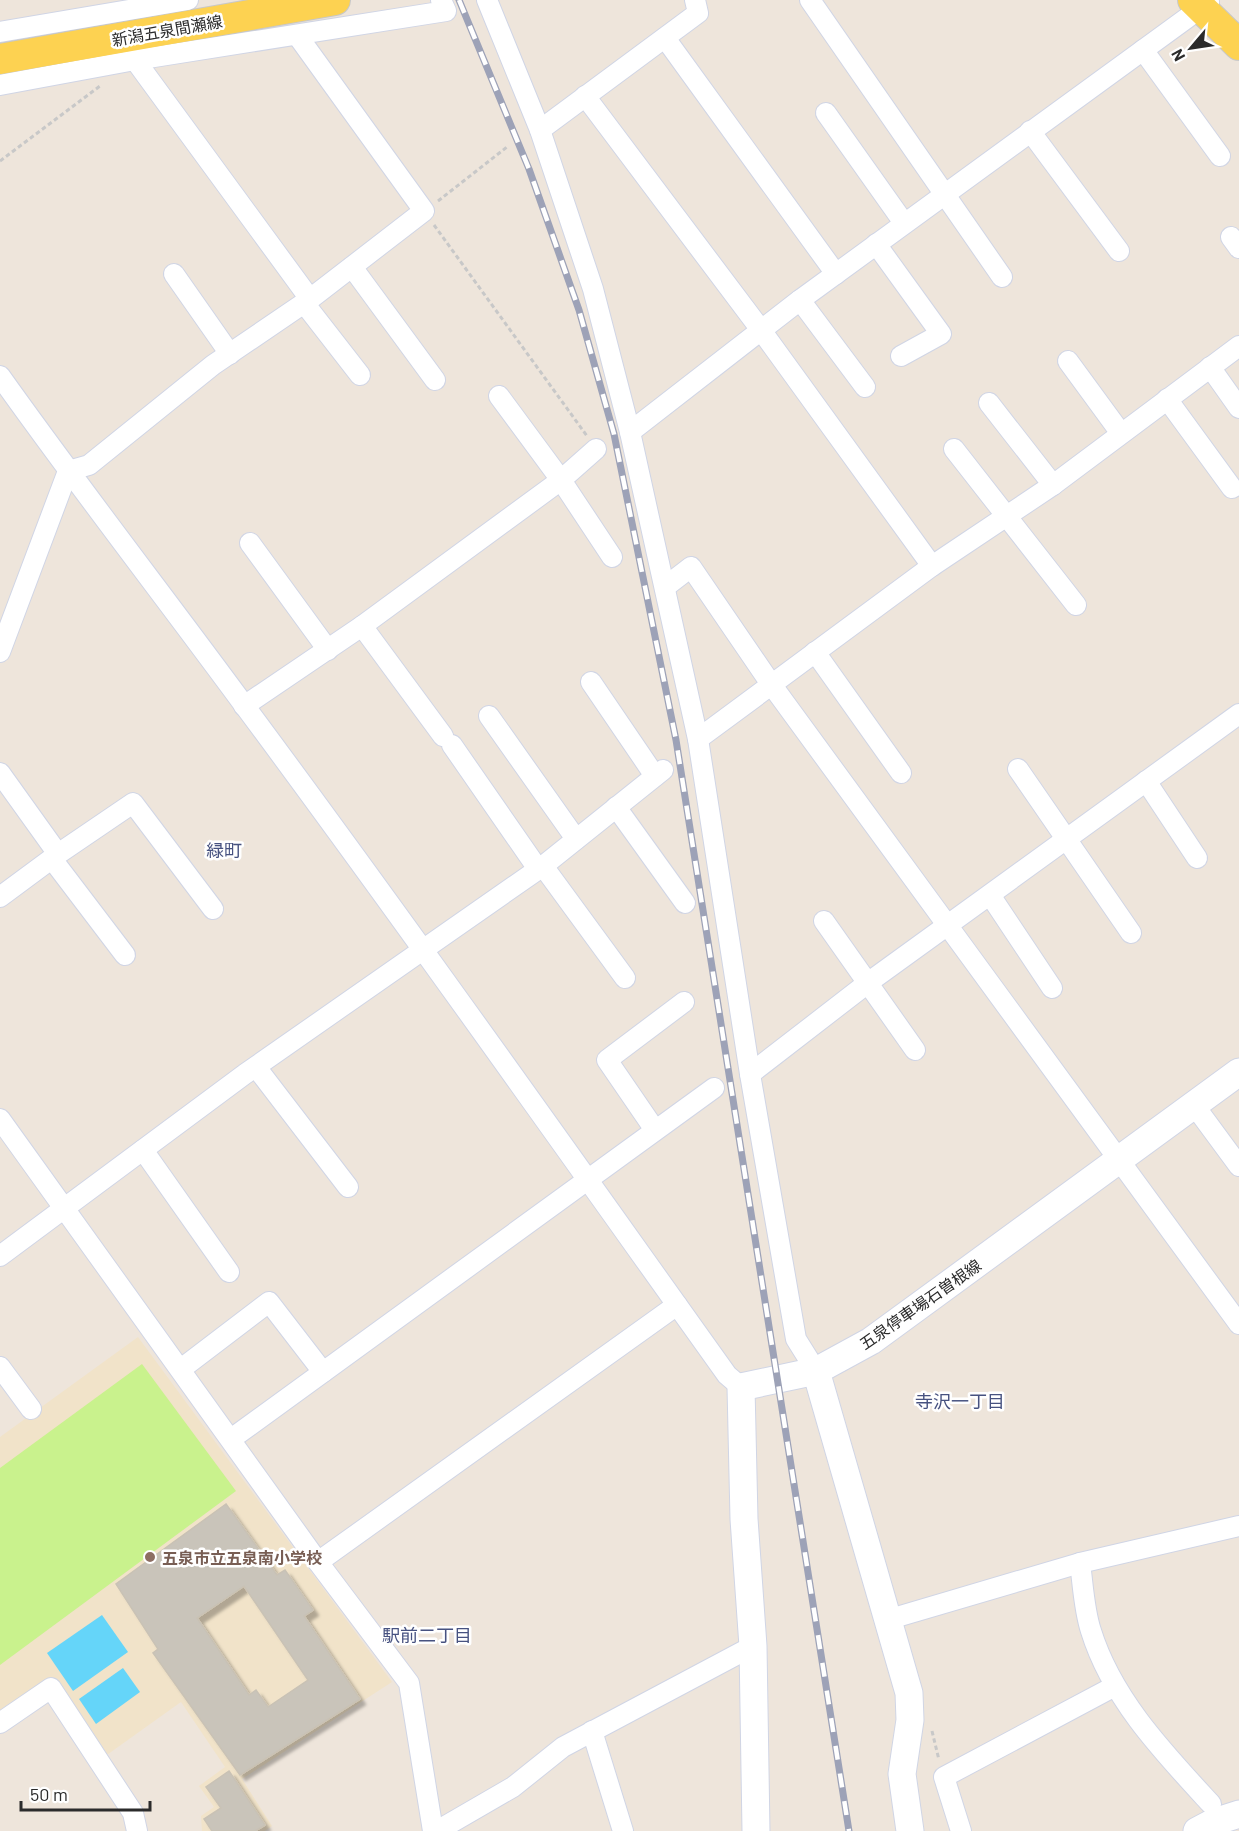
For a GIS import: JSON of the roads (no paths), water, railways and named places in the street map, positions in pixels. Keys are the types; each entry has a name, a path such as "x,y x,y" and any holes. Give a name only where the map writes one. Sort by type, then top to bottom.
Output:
{"main road":[{"name":"新潟五泉間瀬線","path":"0,59 335,0"},
{"path":"1202,2 1239,45"},
{"name":"五泉停車場石曽根線","path":"741,1387 816,1371 871,1341 1239,1072"},
{"path":"816,1371 890,1619 910,1706 902,1774 910,1831"},
{"path":"741,1387 744,1519 753,1646 756,1831"},
{"path":"1197,1831 1214,1822 1239,1814"}],"street":[{"path":"0,32 188,0"},
{"path":"0,85 135,60 446,11 441,0"},
{"path":"540,130 698,14 695,0"},
{"path":"810,0 946,192 1002,277"},
{"path":"494,1 593,289 630,432 698,740 750,1074 796,1340 816,1371"},
{"path":"630,432 800,300 1143,50 1202,2"},
{"path":"68,471 89,465 230,354 307,301 424,211 297,35"},
{"path":"665,38 836,274"},
{"path":"1143,50 1220,156"},
{"path":"135,60 360,375"},
{"path":"585,96 761,330 932,566"},
{"path":"826,113 904,223"},
{"path":"1030,131 1119,251"},
{"path":"876,244 940,334 901,356"},
{"path":"352,267 435,380"},
{"path":"174,274 230,354"},
{"path":"800,300 865,387"},
{"path":"698,740 932,566 1008,518 1120,432 1239,346"},
{"path":"1068,361 1120,432"},
{"path":"1210,367 1239,408"},
{"path":"0,376 588,1178 728,1375 741,1387"},
{"path":"499,396 561,480 612,557"},
{"path":"1167,399 1232,488"},
{"path":"989,403 1053,485"},
{"path":"244,706 362,626 561,480 597,449"},
{"path":"954,449 1076,605"},
{"path":"0,652 68,471"},
{"path":"249,543 328,650"},
{"path":"665,587 691,567 771,684 1239,1324"},
{"path":"362,626 540,868 625,978"},
{"path":"815,652 901,773"},
{"path":"0,1256 256,1067 540,868 659,773 591,682"},
{"path":"750,1074 869,982 1239,714"},
{"path":"489,717 576,838"},
{"path":"1018,769 1131,933"},
{"path":"0,773 125,955"},
{"path":"1146,781 1197,858"},
{"path":"0,897 55,856 134,803 213,909"},
{"path":"616,807 685,903"},
{"path":"990,895 1052,988"},
{"path":"824,921 915,1050"},
{"path":"655,1130 607,1060 684,1002"},
{"path":"256,1067 348,1187"},
{"path":"231,1439 714,1088"},
{"path":"1194,1105 1239,1166"},
{"path":"0,1119 318,1562 410,1683 435,1831 513,1786 563,1747 753,1646"},
{"path":"143,1150 229,1272"},
{"path":"181,1369 269,1302 323,1372"},
{"path":"318,1562 677,1305"},
{"path":"0,1367 31,1409"},
{"path":"890,1619 1080,1563 1239,1526"},
{"path":"1080,1563 1090,1631 1115,1686 1161,1749 1211,1804"},
{"path":"961,1831 944,1777 1115,1686"},
{"path":"0,1723 51,1688 133,1812 136,1831"},
{"path":"592,1731 623,1831"}],"water":[{"path":"102,1615 128,1652 73,1691 47,1653"},
{"path":"123,1668 140,1692 96,1724 79,1699"}],"railway":[{"path":"459,0 529,169 579,310 614,434 676,740 849,1831"}],"place":[{"name":"五泉市立五泉南小学校","path":"150,1557"}],"district":[{"name":"緑町","path":"224,850"},
{"name":"寺沢一丁目","path":"960,1401"},
{"name":"駅前二丁目","path":"427,1635"}]}
